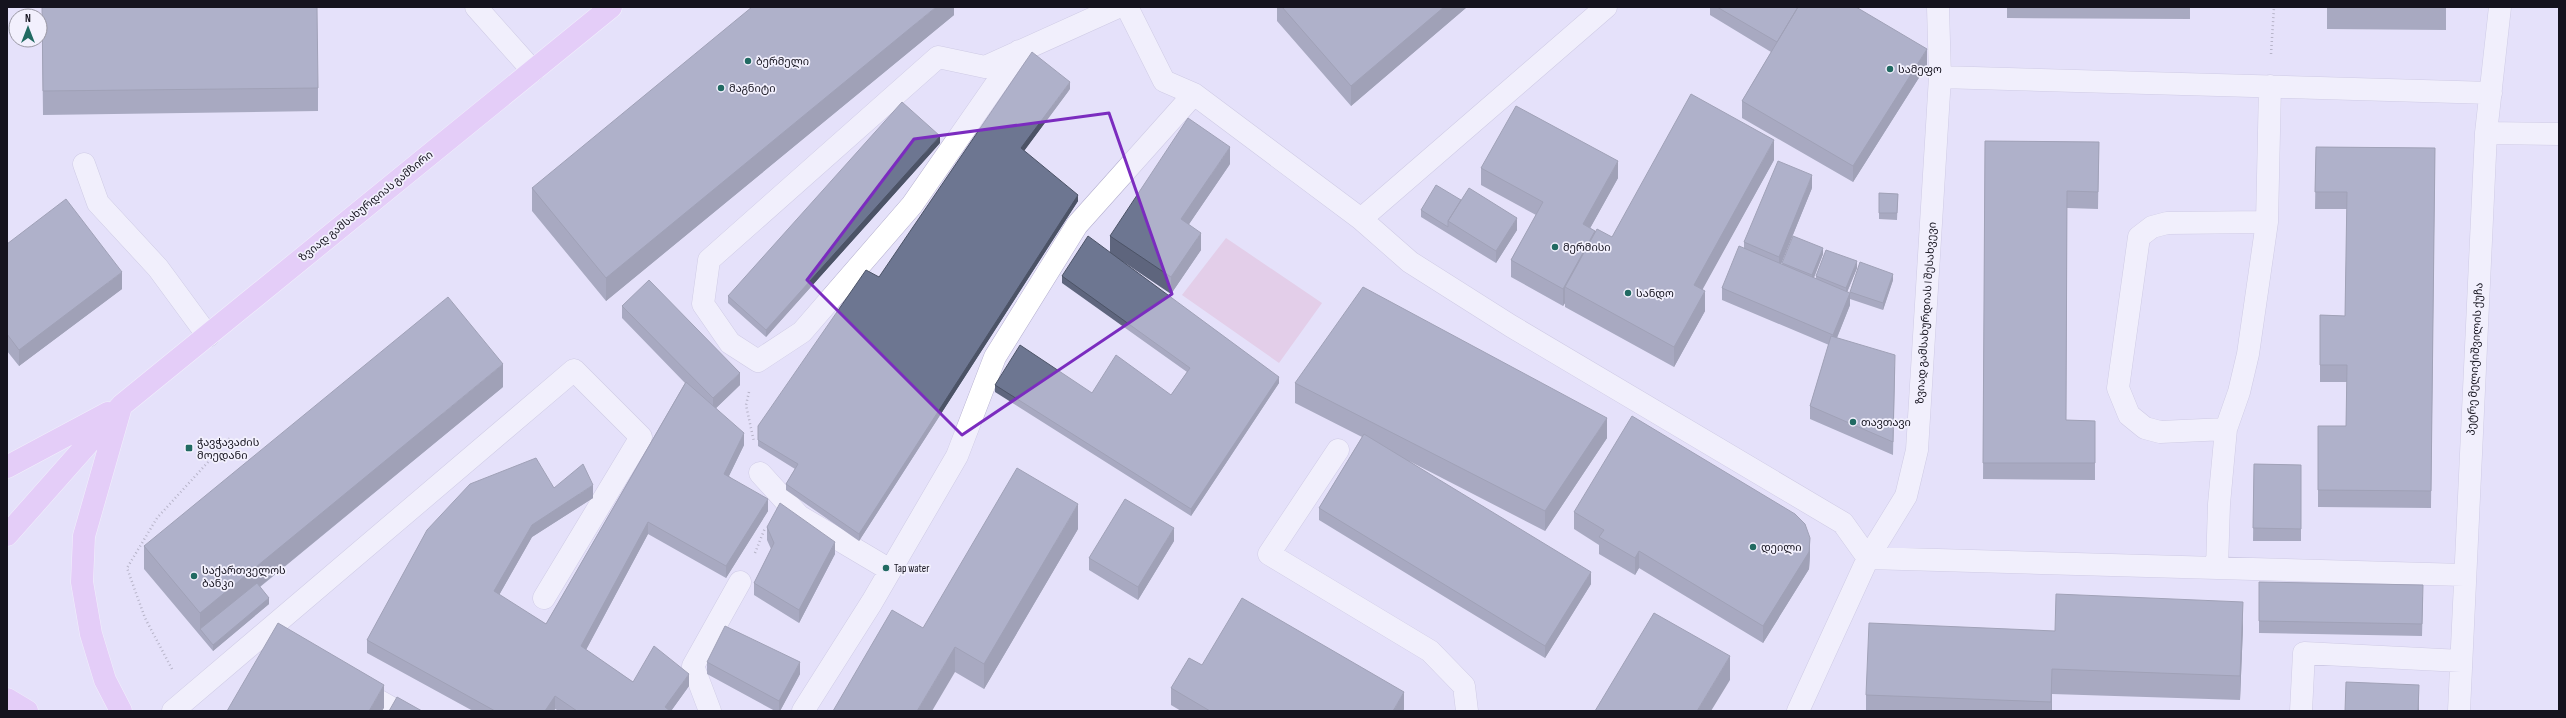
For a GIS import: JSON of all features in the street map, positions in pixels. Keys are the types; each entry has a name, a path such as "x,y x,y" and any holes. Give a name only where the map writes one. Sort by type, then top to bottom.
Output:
{"main road":[{"name":"ზვიად გამსახურდიას გამზირი","path":"7,535 122,406 611,7"},
{"name":"ზვიად გამსახურდიას გამზირი","path":"7,467 122,406"},
{"path":"121,711 105,680 95,649 82,582 84,536 122,406"},
{"path":"7,699 27,711"}],"street":[{"path":"476,7 532,71"},
{"path":"1019,51 912,205 802,332 758,361 730,343 703,304 709,260 938,57 985,67 1019,51 1118,7"},
{"path":"1127,7 1164,81 1194,94 1361,219 1410,262 1511,326 1843,523 1868,558 2464,576"},
{"path":"1361,219 1606,7"},
{"name":"ზვიად გამსახურდიას I შესახვევი","path":"1798,711 1868,558 1906,496 1917,450 1940,77 1938,7"},
{"name":"პეტრე მელიქიშვილის ქუჩა","path":"2459,711 2464,576 2486,133 2500,7"},
{"path":"1940,77 2491,93"},
{"path":"2217,568 2219,504 2226,429 2239,392 2248,354 2267,222 2270,86"},
{"path":"803,711 890,570 957,456 995,357 1077,225 1194,94"},
{"path":"2486,133 2559,134"},
{"path":"84,164 98,203 158,268 208,336"},
{"path":"2226,429 2160,432 2145,428 2129,415 2118,388 2139,237 2152,227 2167,223 2267,222"},
{"path":"180,704 574,370 641,437 544,598"},
{"path":"1338,450 1269,554 1430,651 1464,686 1467,711"},
{"path":"760,473 799,516 890,570"},
{"path":"710,711 693,666 740,582"},
{"path":"264,634 284,646"},
{"path":"2301,711 2304,653 2461,662"},
{"path":"343,680 397,711"}],"path":[{"path":"2270,86 2274,7"},
{"path":"758,361 746,406 760,473"},
{"path":"180,704 145,618 127,568 157,518 231,437"},
{"path":"740,582 780,494"}],"highlighted area":[{"path":"1109,113 1172,294 962,435 807,280 914,139"}],"shaded area":[{"path":"1226,238 1322,303 1279,363 1182,295"}],"building":[{"path":"317,7 318,88 43,91 42,48 48,48 48,8 42,8"},
{"path":"752,7 936,7 606,278 532,188"},
{"path":"1282,7 1444,7 1351,86"},
{"path":"1717,7 1798,7 1777,42"},
{"path":"1798,7 1856,7 1927,49 1853,166 1742,101"},
{"path":"1032,52 1070,82 1021,148 1078,195 859,534 786,484 798,464 758,440 758,426 866,270 879,277"},
{"path":"1691,94 1774,140 1694,285 1705,291 1674,347 1565,287 1597,229 1612,237"},
{"path":"902,102 940,136 766,330 728,296"},
{"path":"1516,106 1618,161 1583,224 1595,231 1563,289 1511,260 1543,202 1481,168"},
{"path":"1188,118 1230,147 1181,219 1201,233 1171,277 1110,236"},
{"path":"1985,141 2099,142 2098,192 2067,191 2066,420 2095,421 2095,463 1983,463"},
{"path":"2316,147 2435,148 2431,491 2318,490 2318,426 2346,426 2347,365 2320,365 2320,315 2345,316 2347,192 2315,192"},
{"path":"1778,161 1812,175 1779,257 1744,242"},
{"path":"1436,185 1461,200 1448,221 1448,227 1421,210"},
{"path":"1469,188 1517,218 1496,251 1448,221"},
{"path":"1879,193 1898,194 1897,213 1879,213"},
{"path":"66,199 122,272 19,350 7,334 7,244"},
{"path":"1088,236 1279,377 1191,509 995,385 1020,345 1092,393 1116,355 1171,395 1190,368 1062,276"},
{"path":"1793,236 1823,248 1812,275 1782,263"},
{"path":"1739,246 1850,293 1833,335 1722,288"},
{"path":"1826,250 1857,261 1846,288 1816,276"},
{"path":"1860,262 1893,274 1883,303 1850,292"},
{"path":"649,280 740,373 713,398 622,306"},
{"path":"1363,287 1607,418 1545,511 1295,383"},
{"path":"448,297 503,364 200,613 144,546"},
{"path":"1831,336 1895,355 1893,442 1810,406"},
{"path":"686,382 744,433 724,474 768,499 726,566 648,522 581,646 633,682 654,646 689,674 665,707 670,711 577,711 555,696 545,711 495,711 367,640 427,530 470,484 536,458 554,488 583,464 593,485 532,525 494,591 546,624"},
{"path":"1632,416 1795,514 1805,524 1810,538 1809,552 1763,626 1639,551 1635,558 1599,537 1604,530 1574,512"},
{"path":"1364,434 1591,572 1545,646 1319,508"},
{"path":"2254,464 2301,465 2301,529 2253,528"},
{"path":"1017,468 1078,504 984,664 955,647 917,711 833,711 892,610 923,628"},
{"path":"1125,499 1174,528 1138,587 1089,558"},
{"path":"780,503 835,542 799,610 754,583 774,543 767,527"},
{"path":"2259,582 2423,585 2422,624 2259,621"},
{"path":"257,583 269,598 213,645 200,629"},
{"path":"2056,594 2243,602 2240,676 2052,669 2051,702 1866,695 1869,623 2055,631"},
{"path":"1242,598 1404,692 1393,711 1210,711 1171,688 1189,658 1202,665"},
{"path":"1654,613 1730,656 1697,711 1595,711"},
{"path":"278,623 384,685 369,711 227,711"},
{"path":"725,626 800,662 779,701 707,662"},
{"path":"2346,682 2419,685 2418,711 2345,711"},
{"path":"397,697 422,711 389,711"}],"place":[{"name":"ბერმელი","path":"748,61"},
{"name":"სამეფო","path":"1890,69"},
{"name":"მაგნიტი","path":"721,88"},
{"name":"მერმისი","path":"1555,247"},
{"name":"სანდო","path":"1628,293"},
{"name":"თავთავი","path":"1853,422"},
{"name":"ჭავჭავაძის მოედანი","path":"189,448"},
{"name":"დეილი","path":"1753,547"},
{"name":"Tap water","path":"886,568"},
{"name":"საქართველოს ბანკი","path":"194,576"}]}
